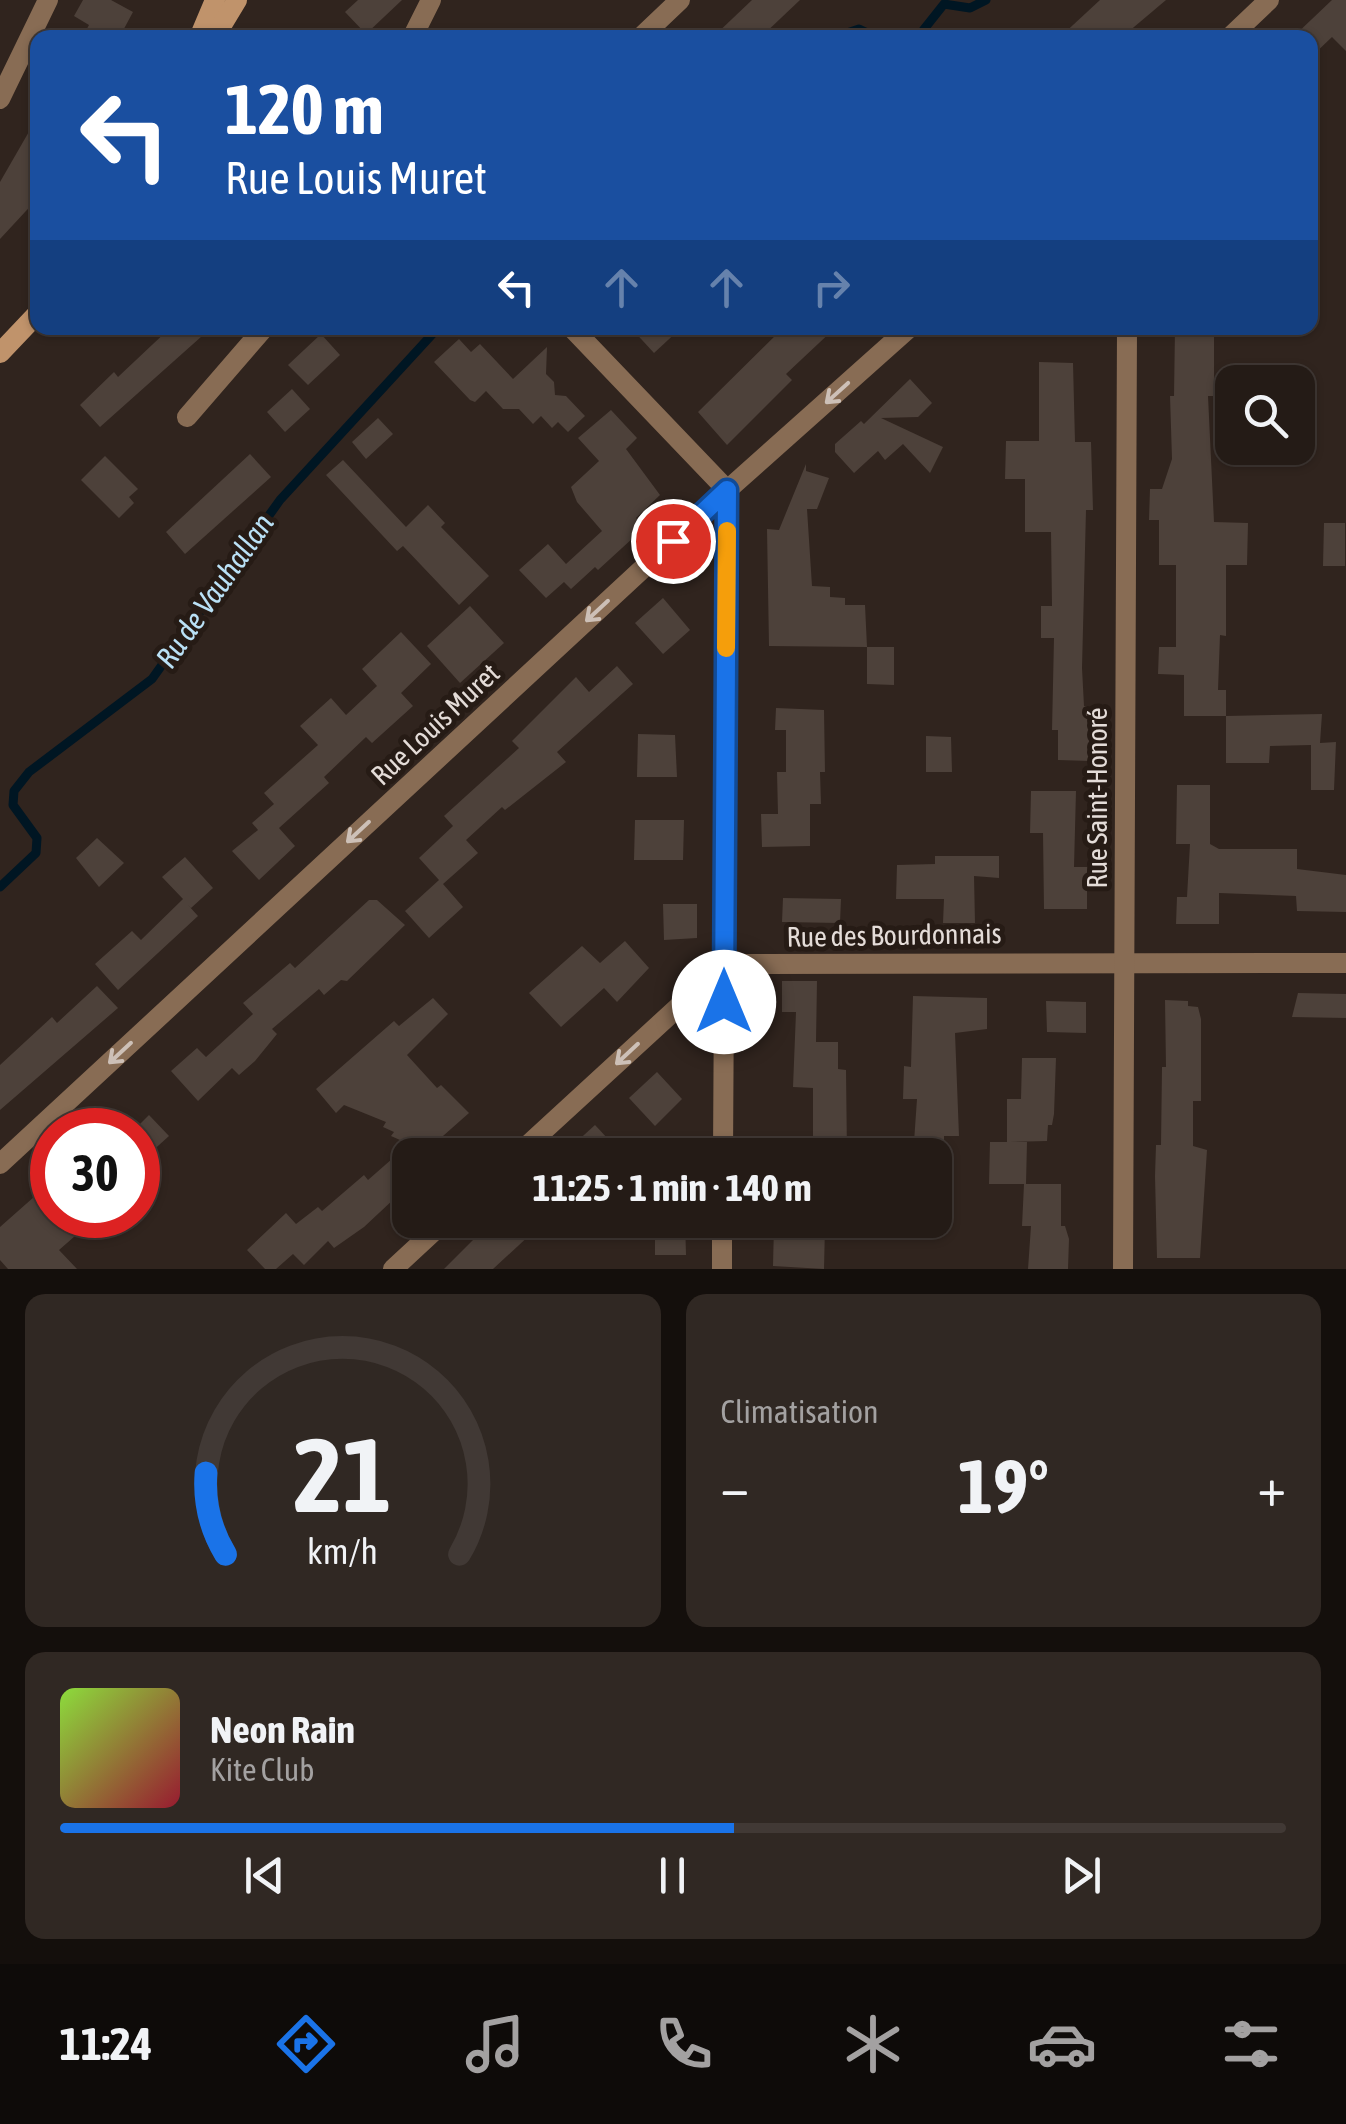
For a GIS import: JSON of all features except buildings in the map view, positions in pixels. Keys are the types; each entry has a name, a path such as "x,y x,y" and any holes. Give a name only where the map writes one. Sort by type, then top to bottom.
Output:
{"main road":[{"path":"203,30 216,0"},
{"path":"219,30 237,0"},
{"path":"0,353 30,322"}],"street":[{"path":"33,30 48,0"},
{"path":"416,30 431,0"},
{"path":"648,30 680,0"},
{"path":"1237,30 1269,0"},
{"path":"0,98 30,37"},
{"path":"187,417 258,335"},
{"path":"579,335 727,490 723,1138"},
{"name":"Rue Louis Muret","path":"0,1164 727,490 901,335"},
{"name":"Rue Saint-Honoré","path":"1123,1269 1126,335"},
{"name":"Rue des Bourdonnais","path":"724,964 1125,960 1346,963"},
{"path":"535,1138 724,964"},
{"path":"393,1269 427,1238"},
{"path":"722,1238 722,1269"}],"waterway":[{"name":"Ru de Vauhallan","path":"923,30 944,4 970,8 986,0"},
{"name":"Ru de Vauhallan","path":"856,30 861,30"},
{"name":"Ru de Vauhallan","path":"0,887 36,853 37,838 13,805 14,791 29,772 152,679 280,500 432,335"}],"slow traffic":[{"path":"726,648 727,531"}],"route":[{"path":"673,541 727,490 724,1002"}]}
